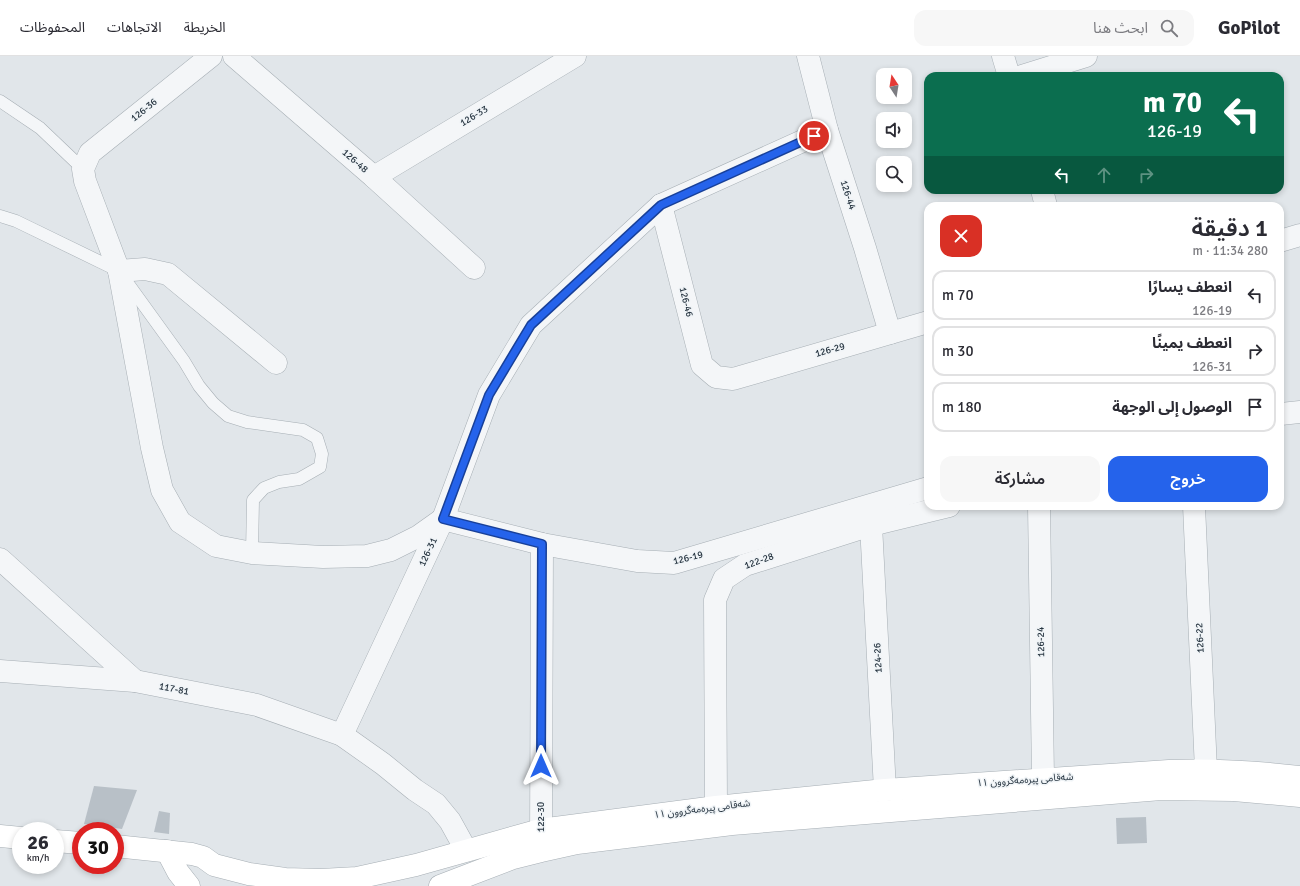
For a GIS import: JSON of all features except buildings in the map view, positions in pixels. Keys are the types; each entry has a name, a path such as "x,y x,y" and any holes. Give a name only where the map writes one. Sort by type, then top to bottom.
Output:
{"main road":[{"name":"شەقامی پیرەمەگروون ١١","path":"124,847 167,851 203,857 214,865 249,874 285,879 321,880 357,878 392,871 466,850 541,840 716,807 885,790 1044,778 1206,770 1252,772 1300,777"},
{"name":"شەقامی پیرەمەگروون ١١","path":"440,886 513,858 541,840 577,843 732,824 1125,792 1198,789 1269,792 1300,796"},
{"path":"0,836 12,837"},
{"path":"167,851 178,872 189,886"},
{"path":"194,886 214,865 234,886"}],"street":[{"name":"126-36","path":"83,169 90,153 211,56"},
{"name":"126-48","path":"234,56 374,177 474,268"},
{"name":"126-33","path":"374,177 575,56"},
{"name":"126-44","path":"808,56 827,130 865,248 890,333"},
{"path":"1003,56 1008,72"},
{"path":"1035,72 1086,56"},
{"name":"126-31","path":"342,735 443,519 489,395 531,325 661,205 827,130"},
{"path":"83,169 85,181 119,271 152,448 162,490 180,522 216,546 252,552 322,557 367,556 391,550 419,536 443,519"},
{"name":"126-46","path":"661,205 702,365 716,377 733,379"},
{"path":"1284,240 1300,235"},
{"path":"119,271 145,269 168,274 276,363"},
{"name":"126-29","path":"733,379 924,323"},
{"name":"126-19","path":"443,519 542,544 637,561 674,563 924,489"},
{"name":"122-28","path":"716,807 715,600 724,578 745,565 871,525 933,510"},
{"name":"126-24","path":"1039,510 1044,778"},
{"name":"126-22","path":"1194,510 1206,770"},
{"name":"124-26","path":"871,525 885,790"},
{"name":"122-30","path":"541,840 542,544"},
{"path":"0,559 135,681"},
{"name":"117-81","path":"0,671 135,681 257,705 342,735 436,804 450,821 466,850"}],"lane":[{"path":"0,101 40,128 83,169"},
{"path":"0,216 16,221 119,271 184,361 199,386 213,403 228,416 247,422 302,430 317,438 322,454 320,467 299,479 279,482 264,488 253,500 252,552"}],"route":[{"path":"541,766 542,544 443,519 489,395 531,325 661,205 814,136"}]}
